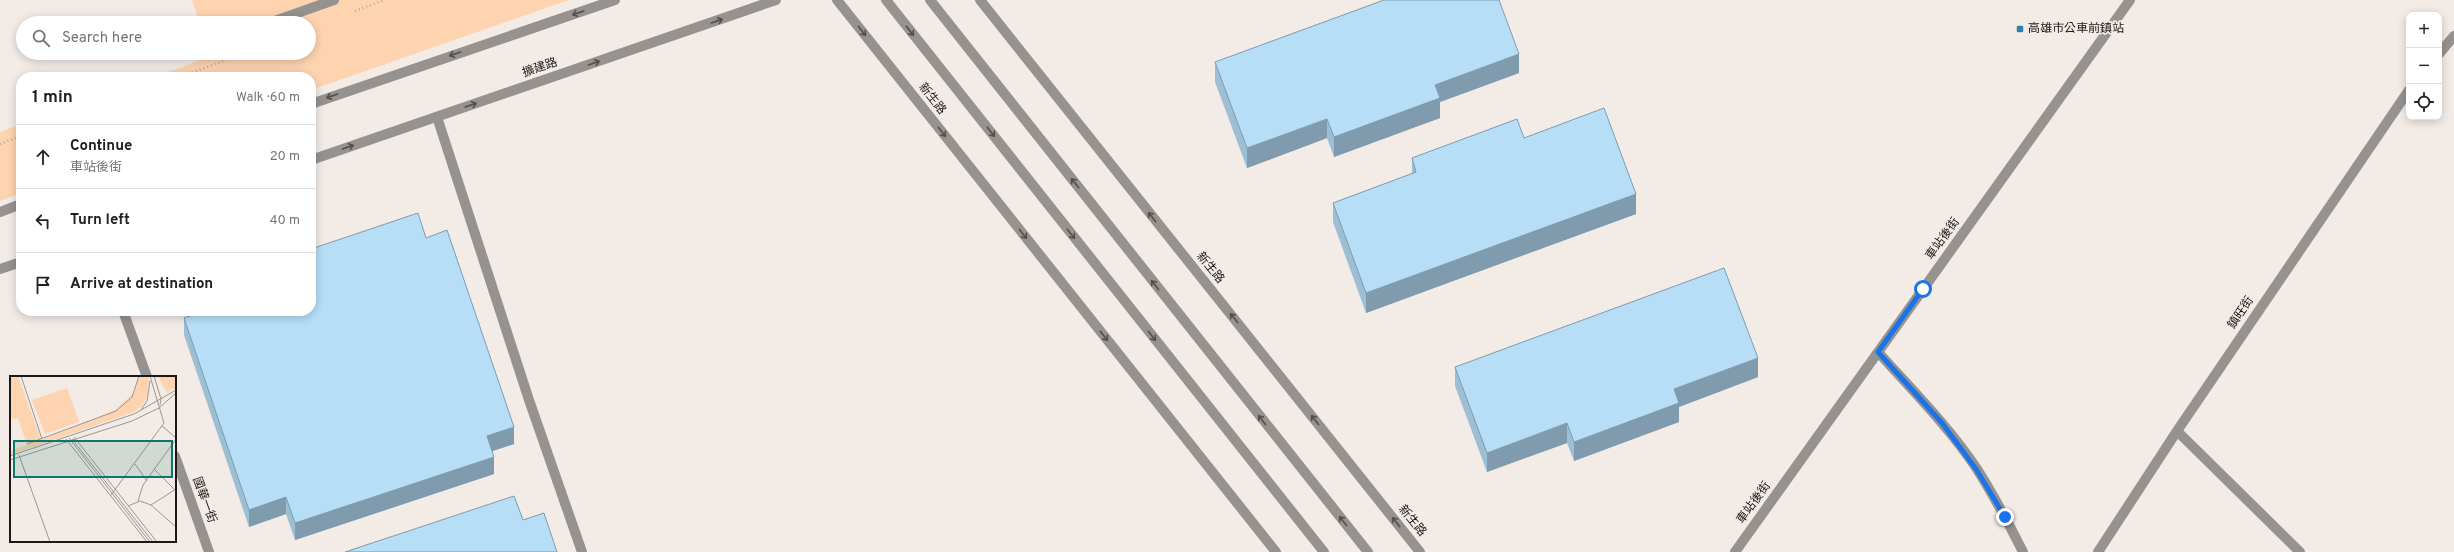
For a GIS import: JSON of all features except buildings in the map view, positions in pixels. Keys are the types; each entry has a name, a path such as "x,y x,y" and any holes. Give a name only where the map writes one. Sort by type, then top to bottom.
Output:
{"street":[{"path":"289,16 334,0"},
{"path":"316,102 615,0"},
{"name":"擴建路","path":"316,158 776,0"},
{"name":"新生路","path":"837,0 1276,552"},
{"name":"新生路","path":"886,0 1324,552"},
{"path":"930,0 1368,552"},
{"name":"新生路","path":"980,0 1420,552"},
{"name":"車站後街","path":"1735,552 2130,0"},
{"path":"2442,50 2454,36"},
{"name":"鎮旺街","path":"2098,552 2177,431 2406,94"},
{"path":"437,117 529,400 582,552"},
{"path":"0,212 16,206"},
{"path":"0,269 16,264"},
{"path":"125,316 147,376"},
{"path":"1878,352 1942,423 1976,469 2005,517 2023,552"},
{"path":"2177,431 2300,552"},
{"name":"國華一街","path":"176,459 209,552"}],"path":[{"path":"194,72 226,60"},
{"path":"0,144 16,138"}],"shaded area":[{"path":"192,0 569,0 316,88 316,72 168,72 201,60 316,60 316,16 198,16"},
{"path":"16,126 16,195 0,201 0,132"}],"place":[{"name":"高雄市公車前鎮站","path":"2020,29"}],"route":[{"path":"1923,289 1878,352 1942,423 1976,469 2005,517"}]}
